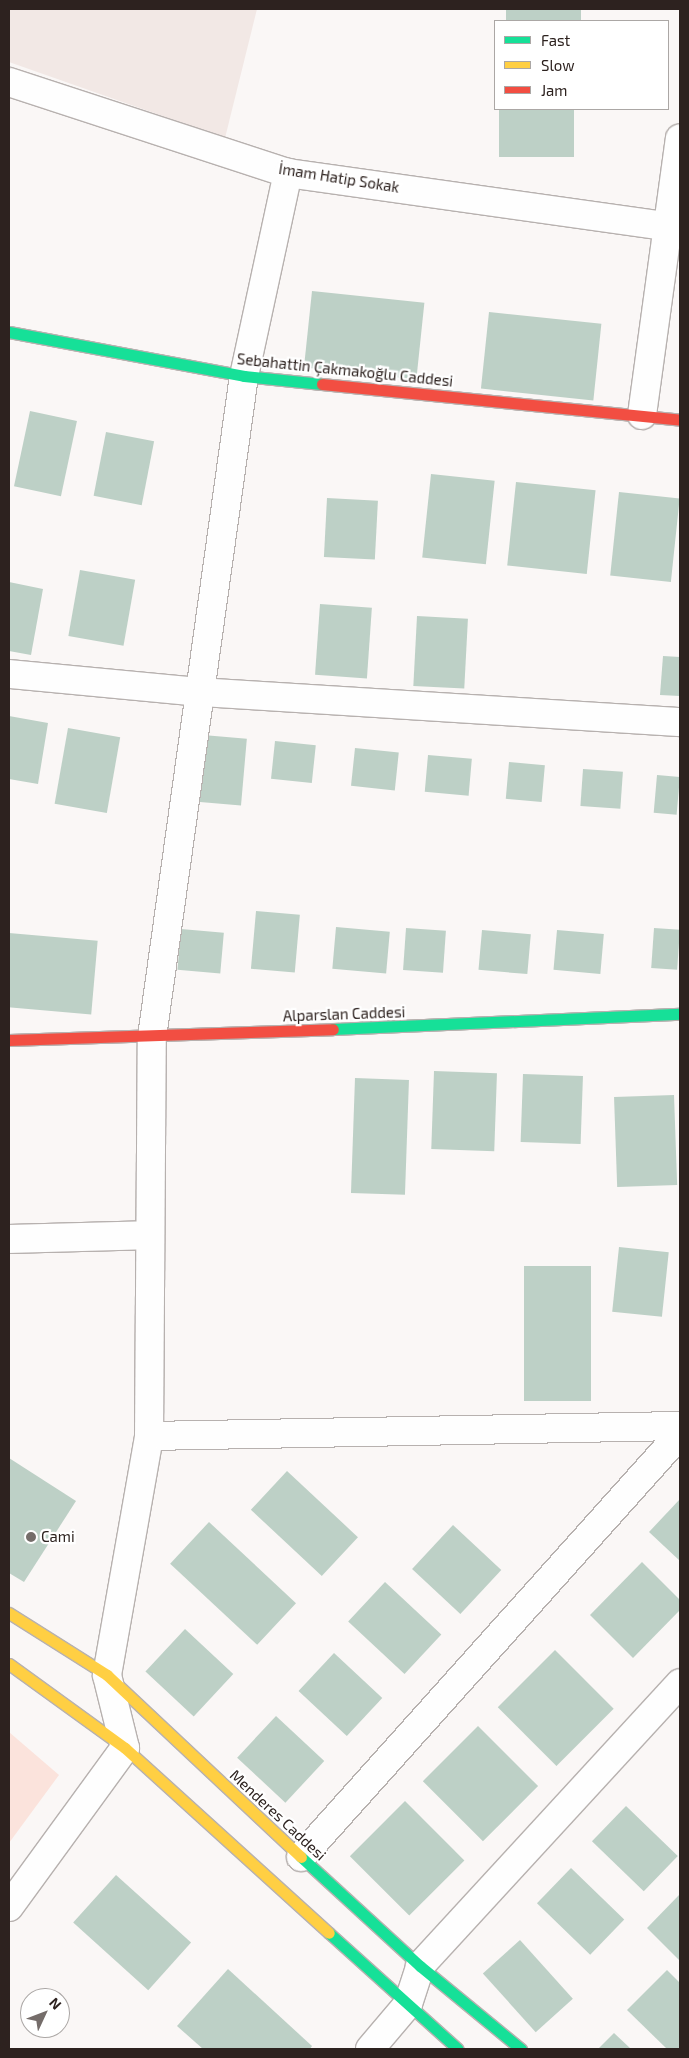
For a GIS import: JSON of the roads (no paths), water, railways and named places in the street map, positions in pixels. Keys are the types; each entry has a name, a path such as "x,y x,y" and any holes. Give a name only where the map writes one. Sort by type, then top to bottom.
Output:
{"main road":[{"name":"Sebahattin Çakmakoğlu Caddesi","path":"9,332 244,376 642,414 680,420"},
{"name":"Alparslan Caddesi","path":"9,1040 152,1037 680,1014"},
{"name":"Menderes Caddesi","path":"9,1613 107,1675 300,1857 420,1966 520,2049"},
{"path":"9,1664 125,1748 458,2049"}],"street":[{"name":"İmam Hatip Sokak","path":"9,82 288,172 674,228"},
{"path":"642,414 674,228 680,139"},
{"path":"9,1907 125,1748 107,1675 149,1436 152,1037 244,376 288,172"},
{"path":"9,674 200,692 680,722"},
{"path":"9,1239 150,1235"},
{"path":"149,1436 680,1426"},
{"path":"300,1857 680,1434"},
{"path":"370,2049 408,2004 420,1966 680,1683"}],"place":[{"name":"Cami","path":"31,1537"}]}
